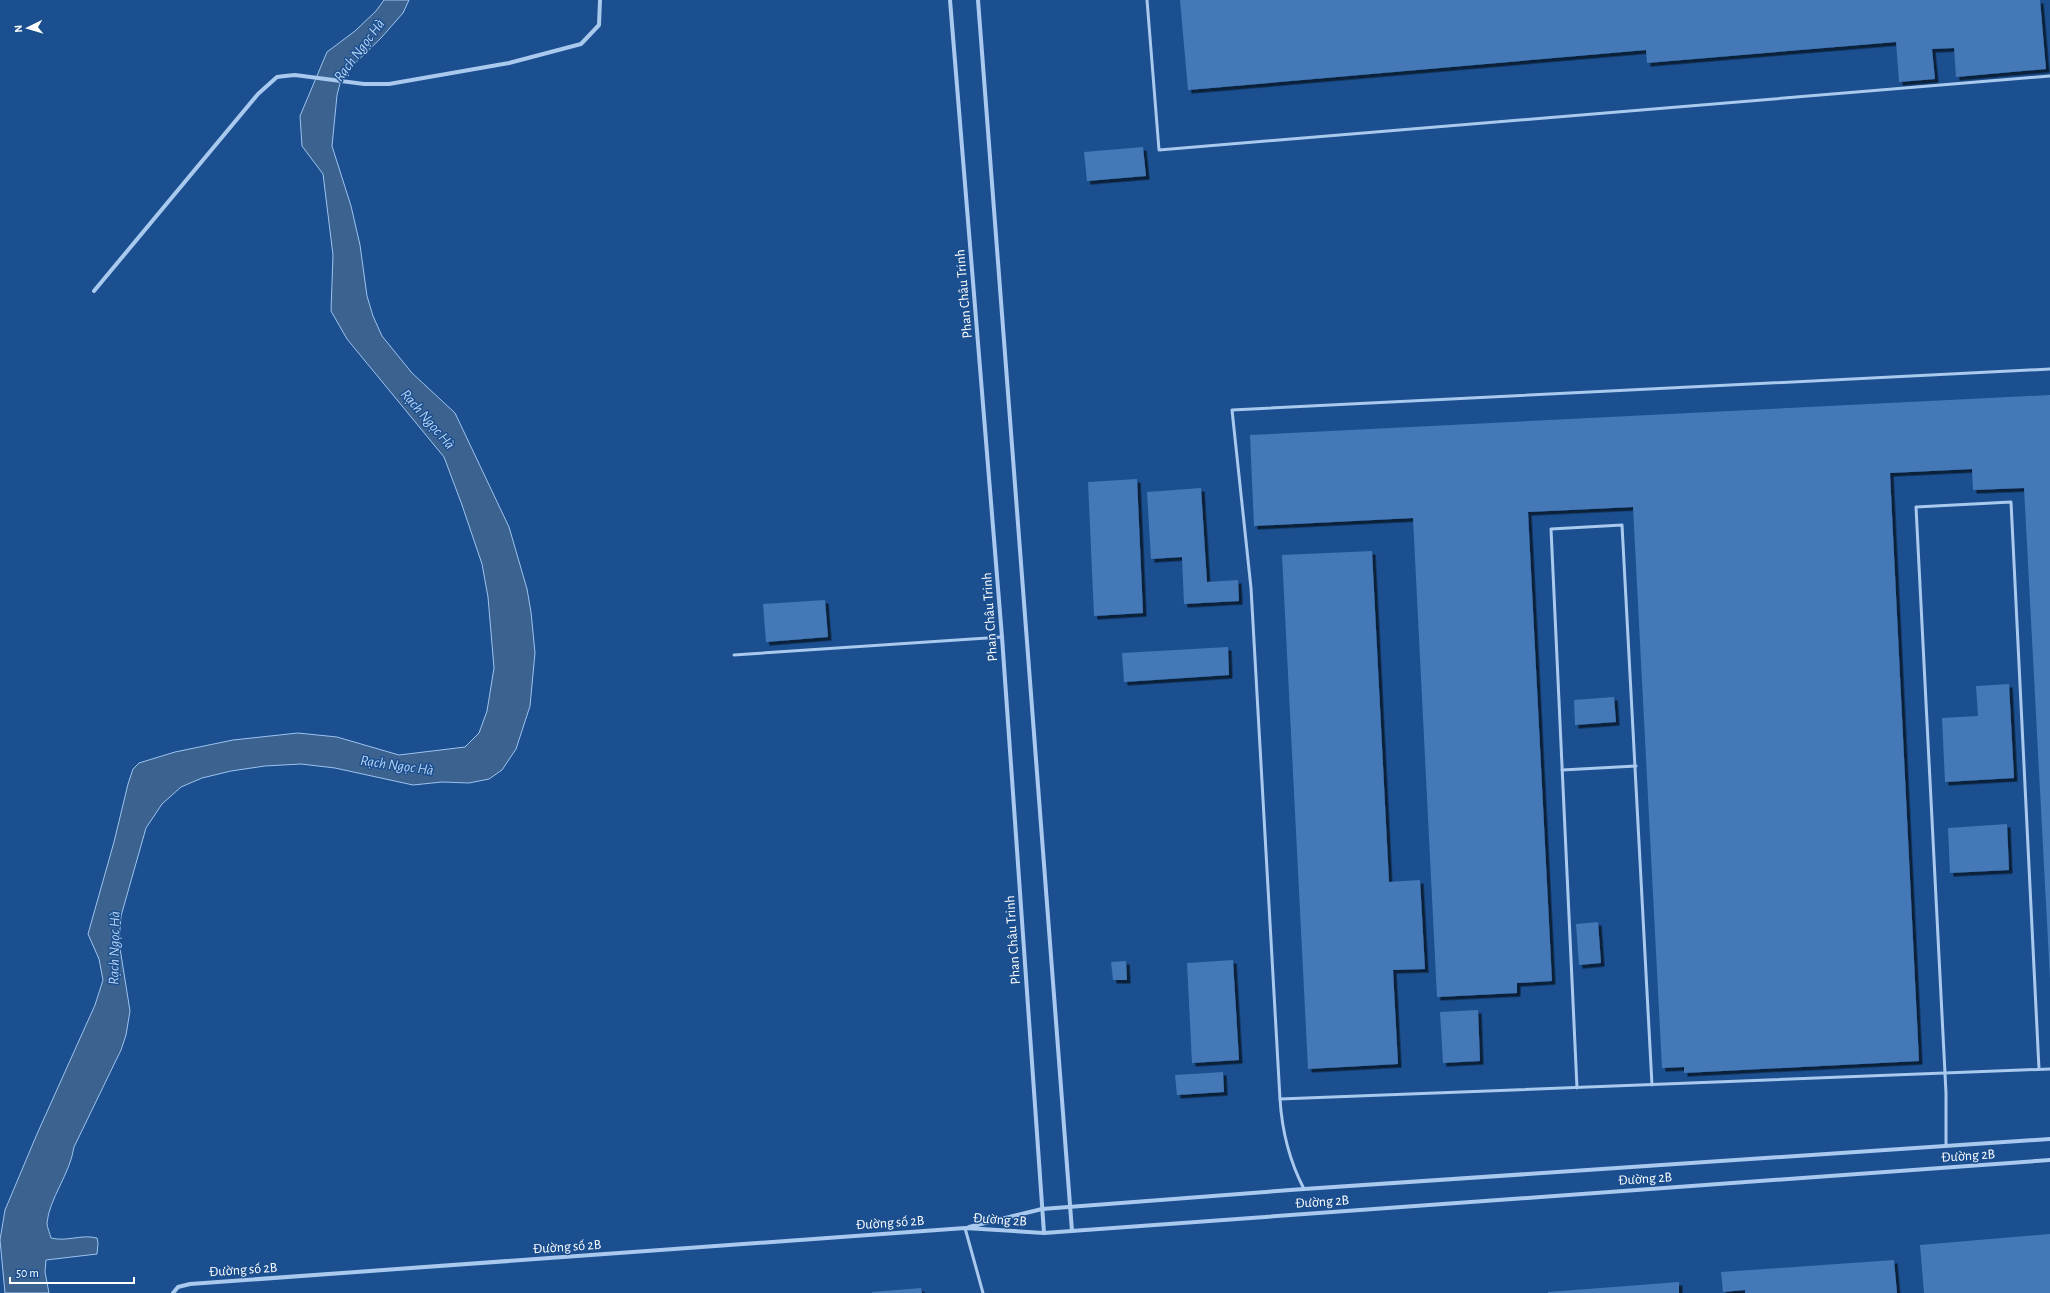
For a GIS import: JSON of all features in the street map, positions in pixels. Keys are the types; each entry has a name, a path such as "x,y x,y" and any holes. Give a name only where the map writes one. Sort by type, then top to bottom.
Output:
{"street":[{"path":"94,291 258,94 277,77 295,75 364,84 389,84 509,62 581,44 600,25 600,0"},
{"name":"Phan Châu Trinh","path":"950,0 1002,637 1044,1233"},
{"path":"978,0 1072,1231"},
{"name":"Đường 2B","path":"965,1228 1042,1209 1304,1189 2050,1139"},
{"name":"Đường 2B","path":"965,1228 1044,1233 2050,1160"},
{"name":"Đường số 2B","path":"173,1293 178,1287 190,1284 965,1228"}],"lane":[{"path":"1147,0 1159,150 2050,76"},
{"path":"1304,1189 1295,1172 1284,1137 1280,1099 1251,588 1232,410 2050,369"},
{"path":"1946,1146 1945,1073 1916,507 2012,502 2039,1069"},
{"path":"1577,1088 1551,529 1622,525 1652,1085"},
{"path":"734,655 1002,637"},
{"path":"1562,770 1636,766"},
{"path":"1280,1099 2050,1069"},
{"path":"965,1228 982,1293"}],"water":[{"name":"Rạch Ngọc Hà","path":"384,0 409,0 403,13 381,38 342,76 337,95 332,146 351,206 360,245 367,296 373,316 382,336 412,373 455,413 509,527 527,589 531,612 535,653 530,706 516,749 502,770 489,779 469,783 442,782 413,785 335,768 301,764 265,766 231,771 202,778 181,787 162,804 146,828 121,916 119,942 130,1011 126,1035 121,1050 74,1147 72,1157 52,1205 47,1223 51,1238 97,1238 97,1254 46,1260 45,1272 49,1293 5,1293 0,1240 5,1210 37,1134 95,1005 103,980 99,959 88,934 133,769 139,763 175,752 233,740 298,733 337,737 399,755 465,747 479,733 487,711 494,668 488,597 482,564 444,457 347,339 331,311 333,255 323,174 302,146 300,116 327,52 355,31 376,11"}],"building":[{"path":"1180,0 2040,0 2046,69 1956,77 1954,48 1932,49 1935,79 1899,82 1896,42 1647,63 1646,50 1188,90"},
{"path":"1143,147 1146,176 1087,181 1084,152"},
{"path":"2050,395 2050,979 2024,488 1973,490 1972,469 1890,473 1919,1061 1684,1073 1684,1067 1662,1068 1633,507 1528,512 1552,981 1517,983 1517,993 1437,997 1413,518 1254,526 1250,435"},
{"path":"1137,479 1143,613 1094,616 1088,482"},
{"path":"1201,488 1207,582 1238,580 1239,601 1184,604 1182,557 1151,559 1147,492"},
{"path":"1372,551 1389,882 1420,880 1425,969 1393,970 1398,1064 1308,1069 1282,555"},
{"path":"825,600 828,637 766,642 763,604"},
{"path":"1228,647 1229,675 1124,682 1122,653"},
{"path":"2009,684 2014,778 1945,782 1942,718 1978,716 1976,686"},
{"path":"1614,697 1616,722 1575,725 1574,700"},
{"path":"2007,824 2009,870 1950,873 1948,828"},
{"path":"1598,922 1601,963 1579,965 1576,924"},
{"path":"1233,960 1239,1060 1192,1063 1187,963"},
{"path":"1126,961 1127,980 1113,980 1111,962"},
{"path":"1478,1010 1480,1061 1443,1063 1440,1012"},
{"path":"1223,1072 1224,1092 1177,1095 1175,1075"},
{"path":"2050,1234 2050,1293 1924,1293 1920,1245"},
{"path":"1894,1260 1897,1293 1745,1293 1745,1290 1723,1292 1721,1272"},
{"path":"1679,1282 1679,1293 1548,1293 1548,1292"},
{"path":"921,1288 922,1293 872,1293 872,1292"}]}
